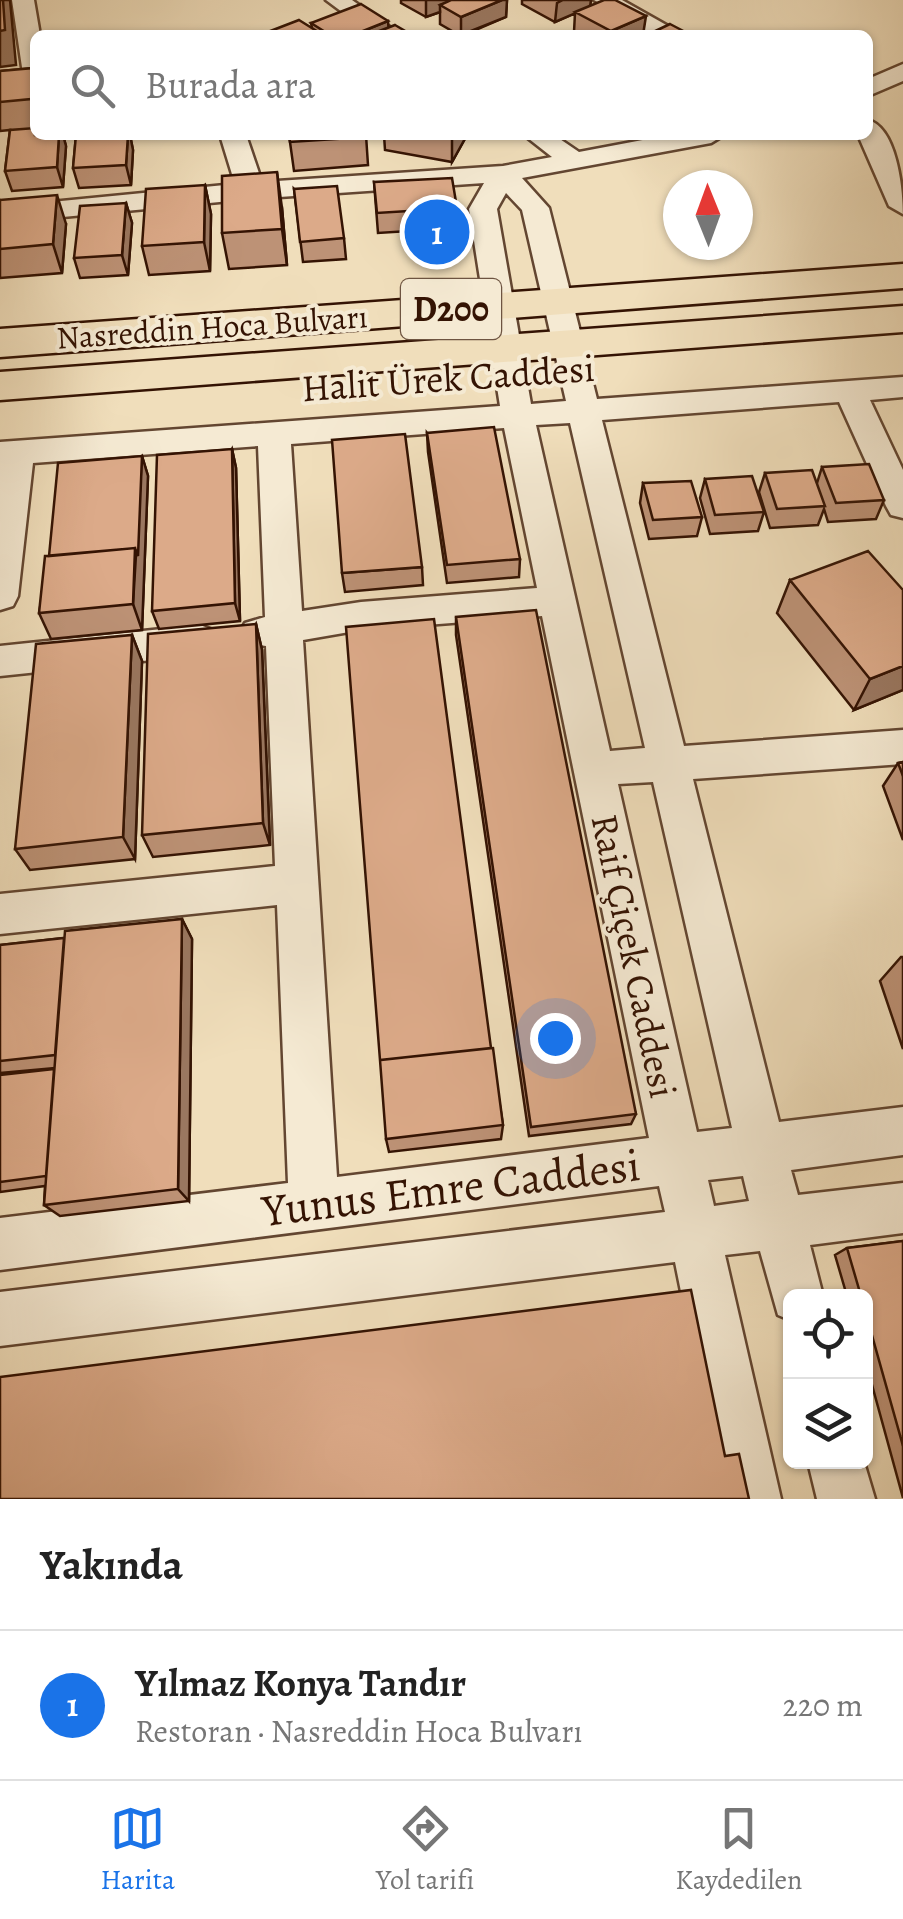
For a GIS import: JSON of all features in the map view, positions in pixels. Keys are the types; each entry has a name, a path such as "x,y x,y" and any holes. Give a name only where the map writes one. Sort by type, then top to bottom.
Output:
{"highway":[{"name":"Nasreddin Hoca Bulvarı","path":"0,343 903,276"},
{"name":"Nasreddin Hoca Bulvarı","path":"0,386 903,319"}],"street":[{"path":"23,0 29,82"},
{"path":"606,0 663,30"},
{"path":"322,22 344,5 382,30"},
{"path":"873,86 903,71"},
{"path":"873,139 903,206"},
{"path":"235,140 251,191"},
{"path":"545,140 577,162"},
{"path":"0,215 251,191 502,174 686,140"},
{"name":"Raif Çiçek Caddesi","path":"752,1499 517,412 483,209 502,174 535,208 794,1289"},
{"name":"Halit Ürek Caddesi","path":"9,453 903,386"},
{"path":"849,390 903,506"},
{"path":"274,432 314,1204"},
{"path":"0,596 9,453"},
{"path":"0,661 285,630 360,616 558,601"},
{"path":"594,768 903,747"},
{"path":"0,914 298,883"},
{"name":"Yunus Emre Caddesi","path":"0,1244 903,1131"},
{"name":"Yunus Emre Caddesi","path":"0,1319 903,1208"},
{"path":"838,1469 846,1499"}],"building":[{"path":"0,0 5,30 0,31"},
{"path":"451,0 502,0 461,17 440,5"},
{"path":"604,0 615,0 646,16 609,30 575,12"},
{"path":"361,4 388,21 366,30 322,30 311,23"},
{"path":"299,20 315,30 273,30"},
{"path":"670,24 681,30 657,30"},
{"path":"30,68 30,99 0,102 0,71"},
{"path":"30,128 30,140 59,140 57,167 5,171 10,130"},
{"path":"76,140 128,140 126,165 73,168"},
{"path":"277,172 282,229 222,233 222,176"},
{"path":"452,178 457,208 377,213 374,182"},
{"path":"205,185 204,242 142,246 146,189"},
{"path":"337,186 344,238 300,242 294,189"},
{"path":"57,195 53,244 0,249 0,200"},
{"path":"126,203 122,255 74,258 80,206"},
{"path":"494,427 520,559 447,565 427,433"},
{"path":"405,434 422,567 342,573 332,440"},
{"path":"232,449 235,603 152,611 157,455"},
{"path":"142,456 138,556 135,548 49,556 58,463"},
{"path":"869,464 884,500 836,503 822,467"},
{"path":"812,470 825,506 777,509 765,473"},
{"path":"752,476 764,512 715,515 705,479"},
{"path":"691,481 702,517 653,520 643,483"},
{"path":"135,548 133,604 39,613 45,556"},
{"path":"868,551 903,590 903,666 870,679 790,580"},
{"path":"536,610 636,1114 531,1127 456,617"},
{"path":"434,619 491,1048 380,1060 346,627"},
{"path":"256,624 263,823 142,835 148,634"},
{"path":"132,635 123,837 15,849 36,644"},
{"path":"182,919 178,1189 44,1205 65,931"},
{"path":"64,938 55,1055 0,1061 0,945"},
{"path":"493,1048 503,1125 386,1139 380,1060"},
{"path":"54,1069 46,1176 0,1182 0,1075"},
{"path":"903,1241 903,1446 873,1339 873,1289 859,1289 847,1248"},
{"path":"691,1290 725,1456 739,1454 749,1499 0,1499 0,1377"}],"place":[{"name":"Yılmaz Konya Tandır","path":"437,232"}]}
